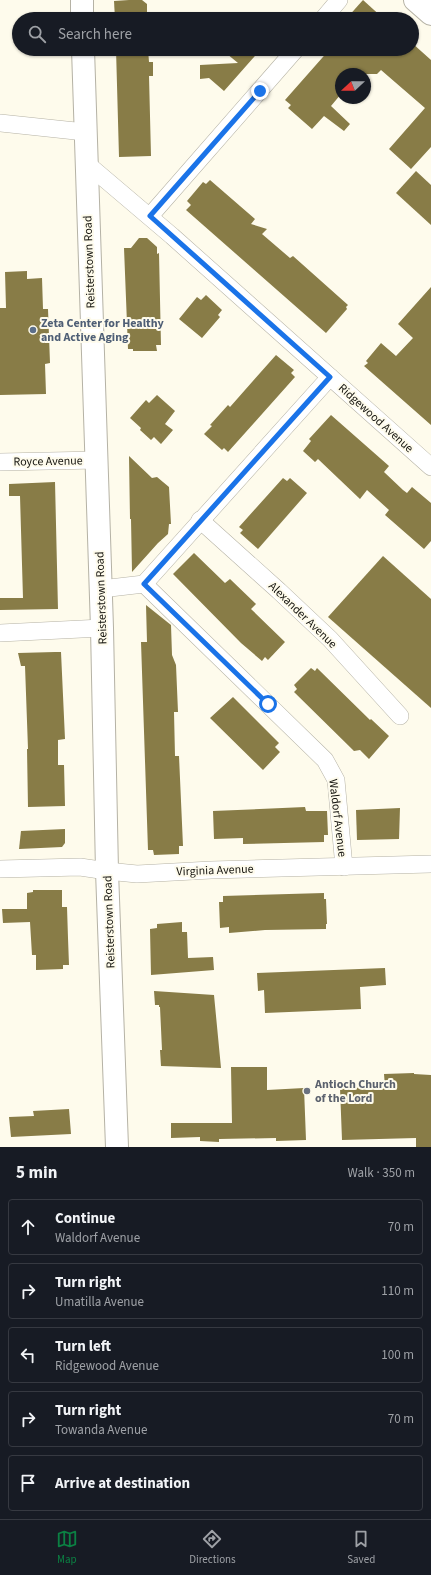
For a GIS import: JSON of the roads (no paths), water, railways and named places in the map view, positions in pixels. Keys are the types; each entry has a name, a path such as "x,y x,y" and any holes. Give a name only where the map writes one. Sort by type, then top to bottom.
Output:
{"main road":[{"path":"82,0 82,12"},
{"path":"415,0 431,14"},
{"name":"Reisterstown Road","path":"83,56 101,589 107,871 117,1147"}],"street":[{"path":"329,12 339,0"},
{"path":"150,216 290,56"},
{"path":"0,123 85,132"},
{"name":"Ridgewood Avenue","path":"86,163 150,216 431,467"},
{"path":"101,589 144,584 330,377"},
{"name":"Royce Avenue","path":"0,462 96,460"},
{"name":"Alexander Avenue","path":"200,520 280,591 330,639 400,716"},
{"name":"Waldorf Avenue","path":"144,584 325,760 336,780 344,867"},
{"path":"0,633 102,628"},
{"name":"Virginia Avenue","path":"0,869 80,867 137,874 211,870 431,864"}],"place":[{"name":"Zeta Center for Healthy and Active Aging","path":"33,330"},
{"name":"Antioch Church of the Lord","path":"307,1091"}]}
